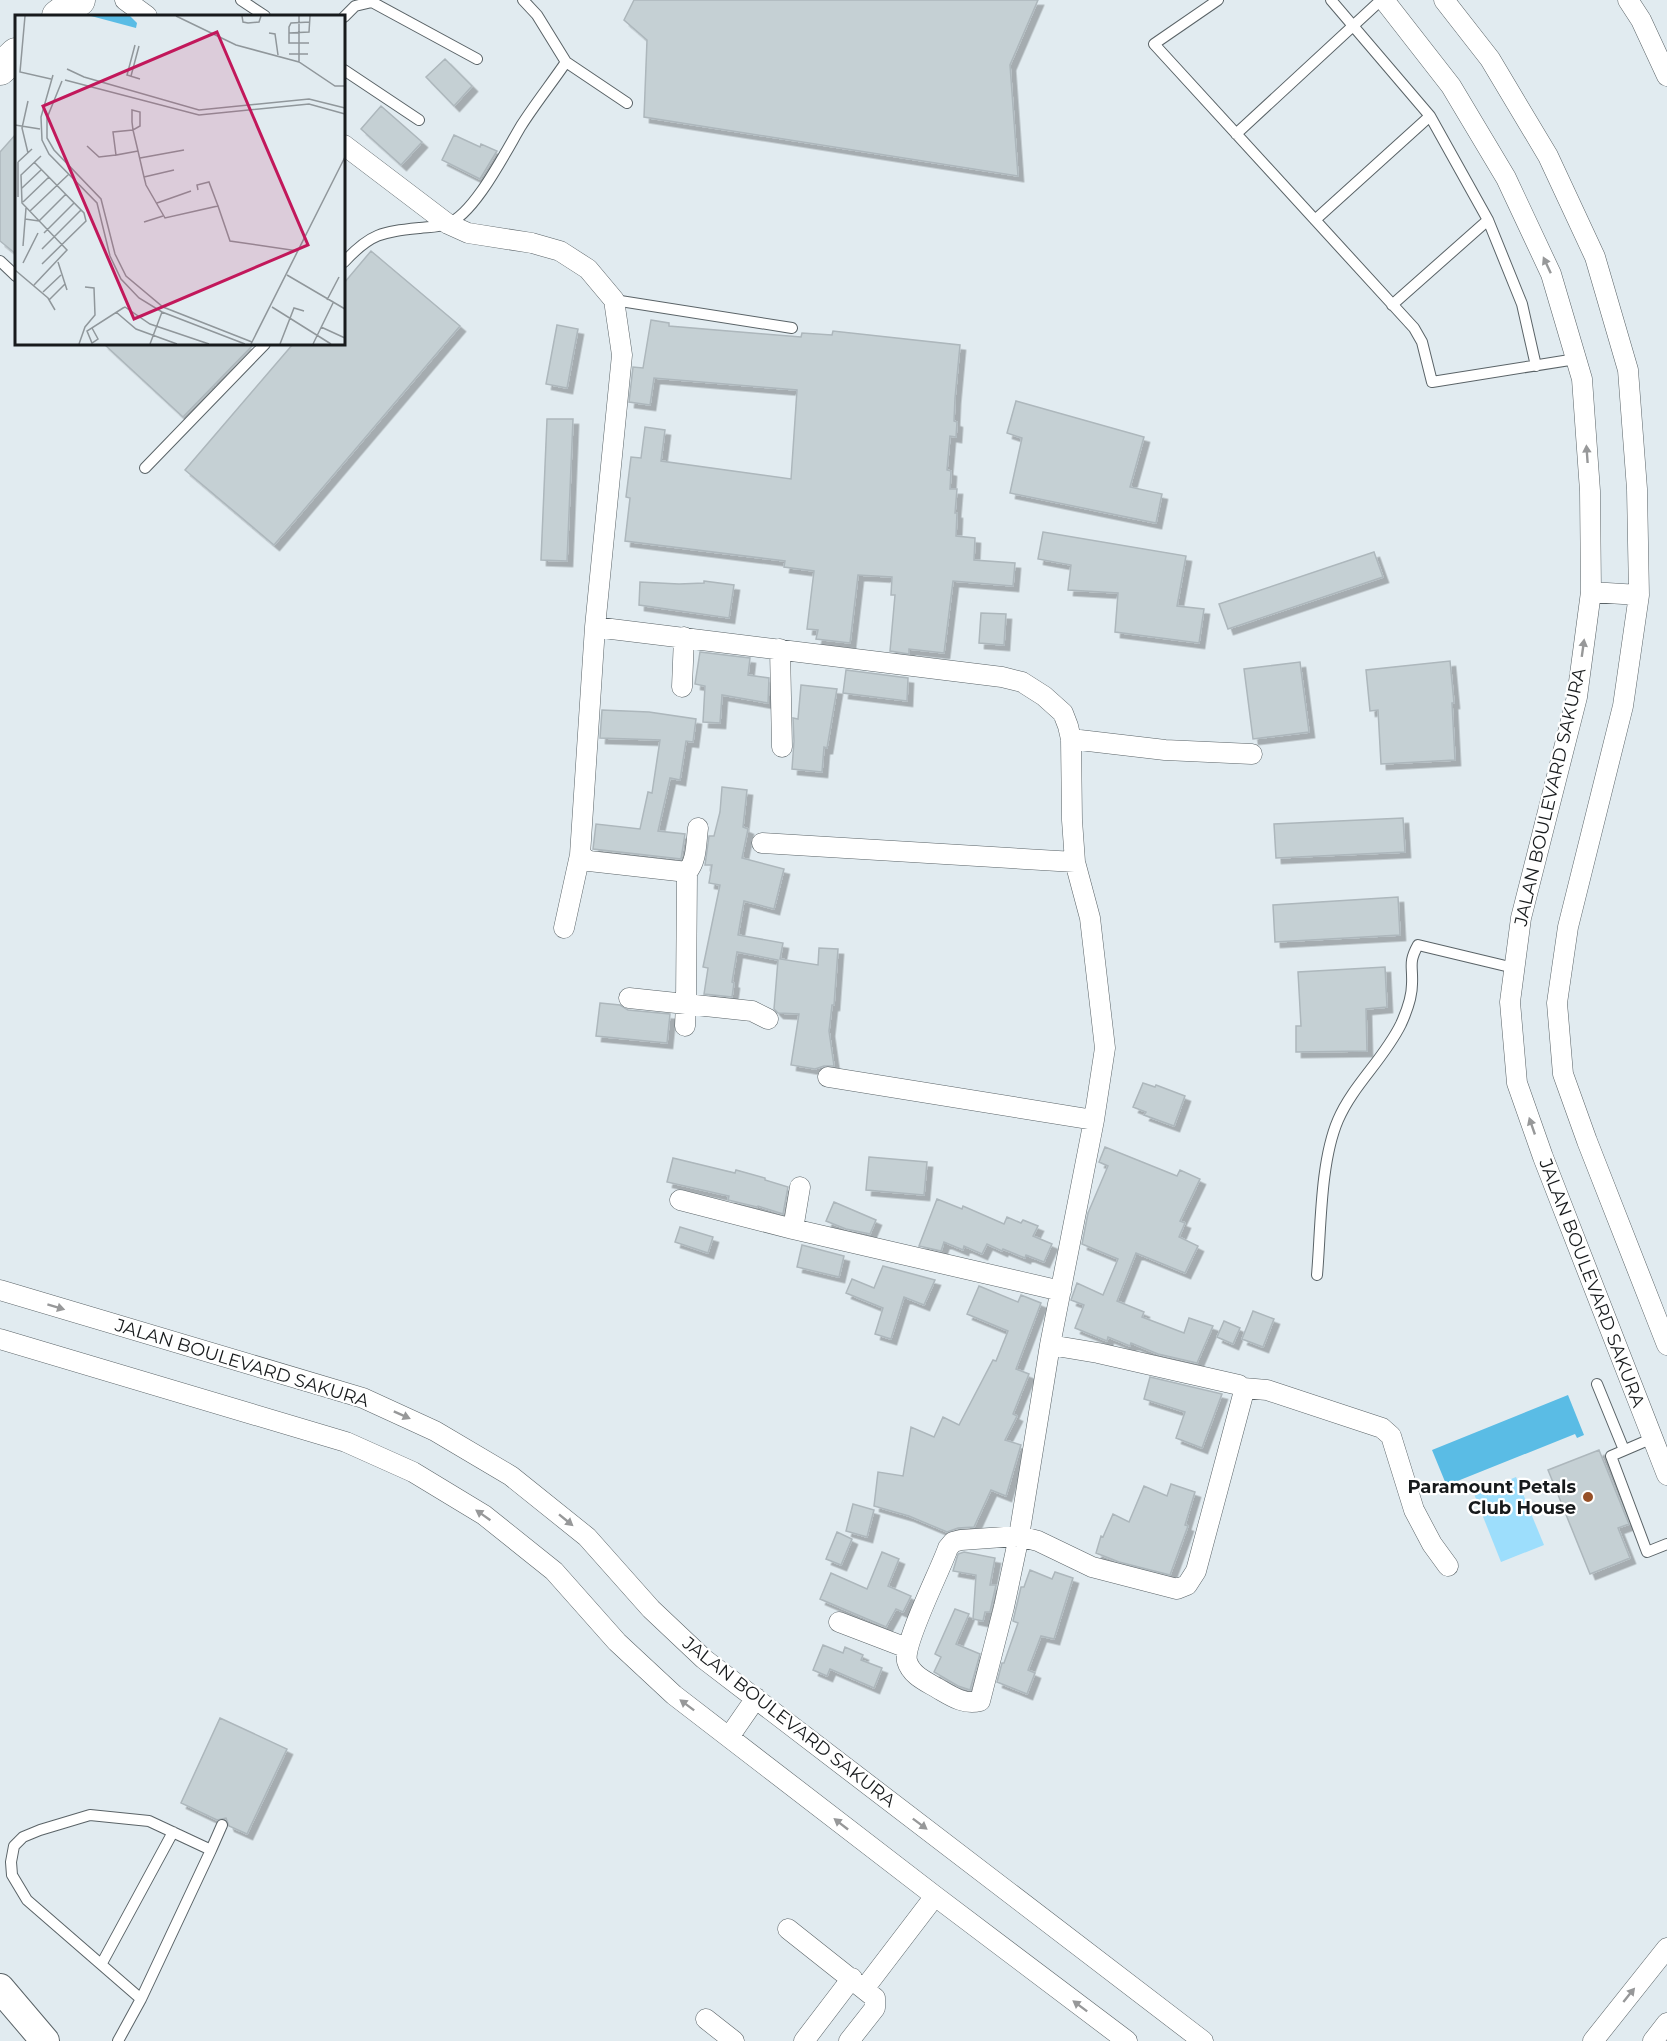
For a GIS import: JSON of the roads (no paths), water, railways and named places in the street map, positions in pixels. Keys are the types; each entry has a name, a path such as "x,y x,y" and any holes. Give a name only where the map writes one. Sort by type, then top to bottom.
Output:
{"main road":[{"path":"59,15 79,0"},
{"path":"0,69 15,55"},
{"path":"0,1988 45,2041"}],"street":[{"path":"125,0 146,15"},
{"name":"JALAN BOULEVARD SAKURA","path":"1382,0 1451,86 1506,178 1551,274 1582,379 1590,491 1591,592 1577,697 1521,918 1510,1002 1517,1083 1543,1157 1667,1474"},
{"path":"1444,0 1490,59 1548,156 1595,257 1629,370 1637,489 1639,595 1623,706 1568,927 1557,1003 1563,1074 1667,1346"},
{"path":"1628,0 1641,20 1667,76"},
{"path":"345,146 448,224 468,233 532,243 561,251 588,269 614,300 622,355 595,627 580,855 564,928"},
{"path":"1591,592 1639,595"},
{"path":"595,627 1002,677 1022,682 1063,712 1071,739 1075,862 1090,918 1106,1048 1050,1345 1018,1536 1004,1607 980,1701 963,1702 918,1677 906,1658 908,1648 948,1548 953,1542 1018,1536 1038,1541 1092,1567 1177,1589 1187,1585 1196,1571 1243,1388"},
{"path":"682,687 684,637"},
{"path":"780,650 782,747"},
{"path":"1071,739 1165,750 1252,754"},
{"path":"684,1026 687,872 692,867 698,828"},
{"path":"762,843 1075,862"},
{"path":"580,855 589,861 687,872"},
{"path":"629,998 752,1011 768,1019"},
{"path":"828,1077 1094,1119"},
{"path":"793,1229 800,1187"},
{"path":"680,1200 793,1229 1061,1290"},
{"name":"JALAN BOULEVARD SAKURA","path":"0,1290 363,1398 435,1431 511,1476 587,1537 659,1616 704,1659 1203,2041"},
{"path":"0,1339 346,1442 413,1472 483,1515 554,1571 633,1657 674,1695 1127,2041"},
{"path":"1050,1345 1098,1353 1239,1385 1243,1388 1267,1390 1382,1428 1391,1436 1414,1510 1432,1544 1448,1566"},
{"path":"839,1622 908,1648"},
{"path":"729,1737 756,1698"},
{"path":"804,2041 858,1984 935,1896"},
{"path":"788,1929 875,1998 875,2008 849,2041"},
{"path":"1593,2041 1667,1948"},
{"path":"706,2019 734,2041"},
{"path":"1653,2041 1667,2023"}],"lane":[{"path":"241,0 264,15"},
{"path":"522,0 537,15 566,62 627,103"},
{"path":"1218,0 1154,44 1414,328 1422,342 1432,382 1576,359"},
{"path":"1331,0 1430,116 1488,220 1522,304 1536,366"},
{"path":"1236,134 1382,0"},
{"path":"345,16 354,6 372,2 477,59"},
{"path":"345,261 356,249 374,236 385,232 448,224 469,208 490,180 522,125 566,62"},
{"path":"345,71 419,120"},
{"path":"1315,220 1430,116"},
{"path":"1392,305 1488,220"},
{"path":"0,261 15,275"},
{"path":"614,300 792,327"},
{"path":"145,468 264,345"},
{"path":"1317,1275 1327,1156 1338,1120 1356,1088 1380,1058 1401,1024 1412,987 1412,957 1418,945 1514,968"},
{"path":"1597,1384 1624,1450"},
{"path":"1653,1438 1611,1456 1647,1552 1667,1544"},
{"path":"141,1999 27,1900 12,1875 11,1862 14,1846 23,1837 40,1830 90,1815 149,1821 211,1850"},
{"path":"118,2041 141,1999 222,1825"},
{"path":"102,1963 173,1832"}],"place":[{"name":"Paramount Petals Club House","path":"1588,1497"}]}
